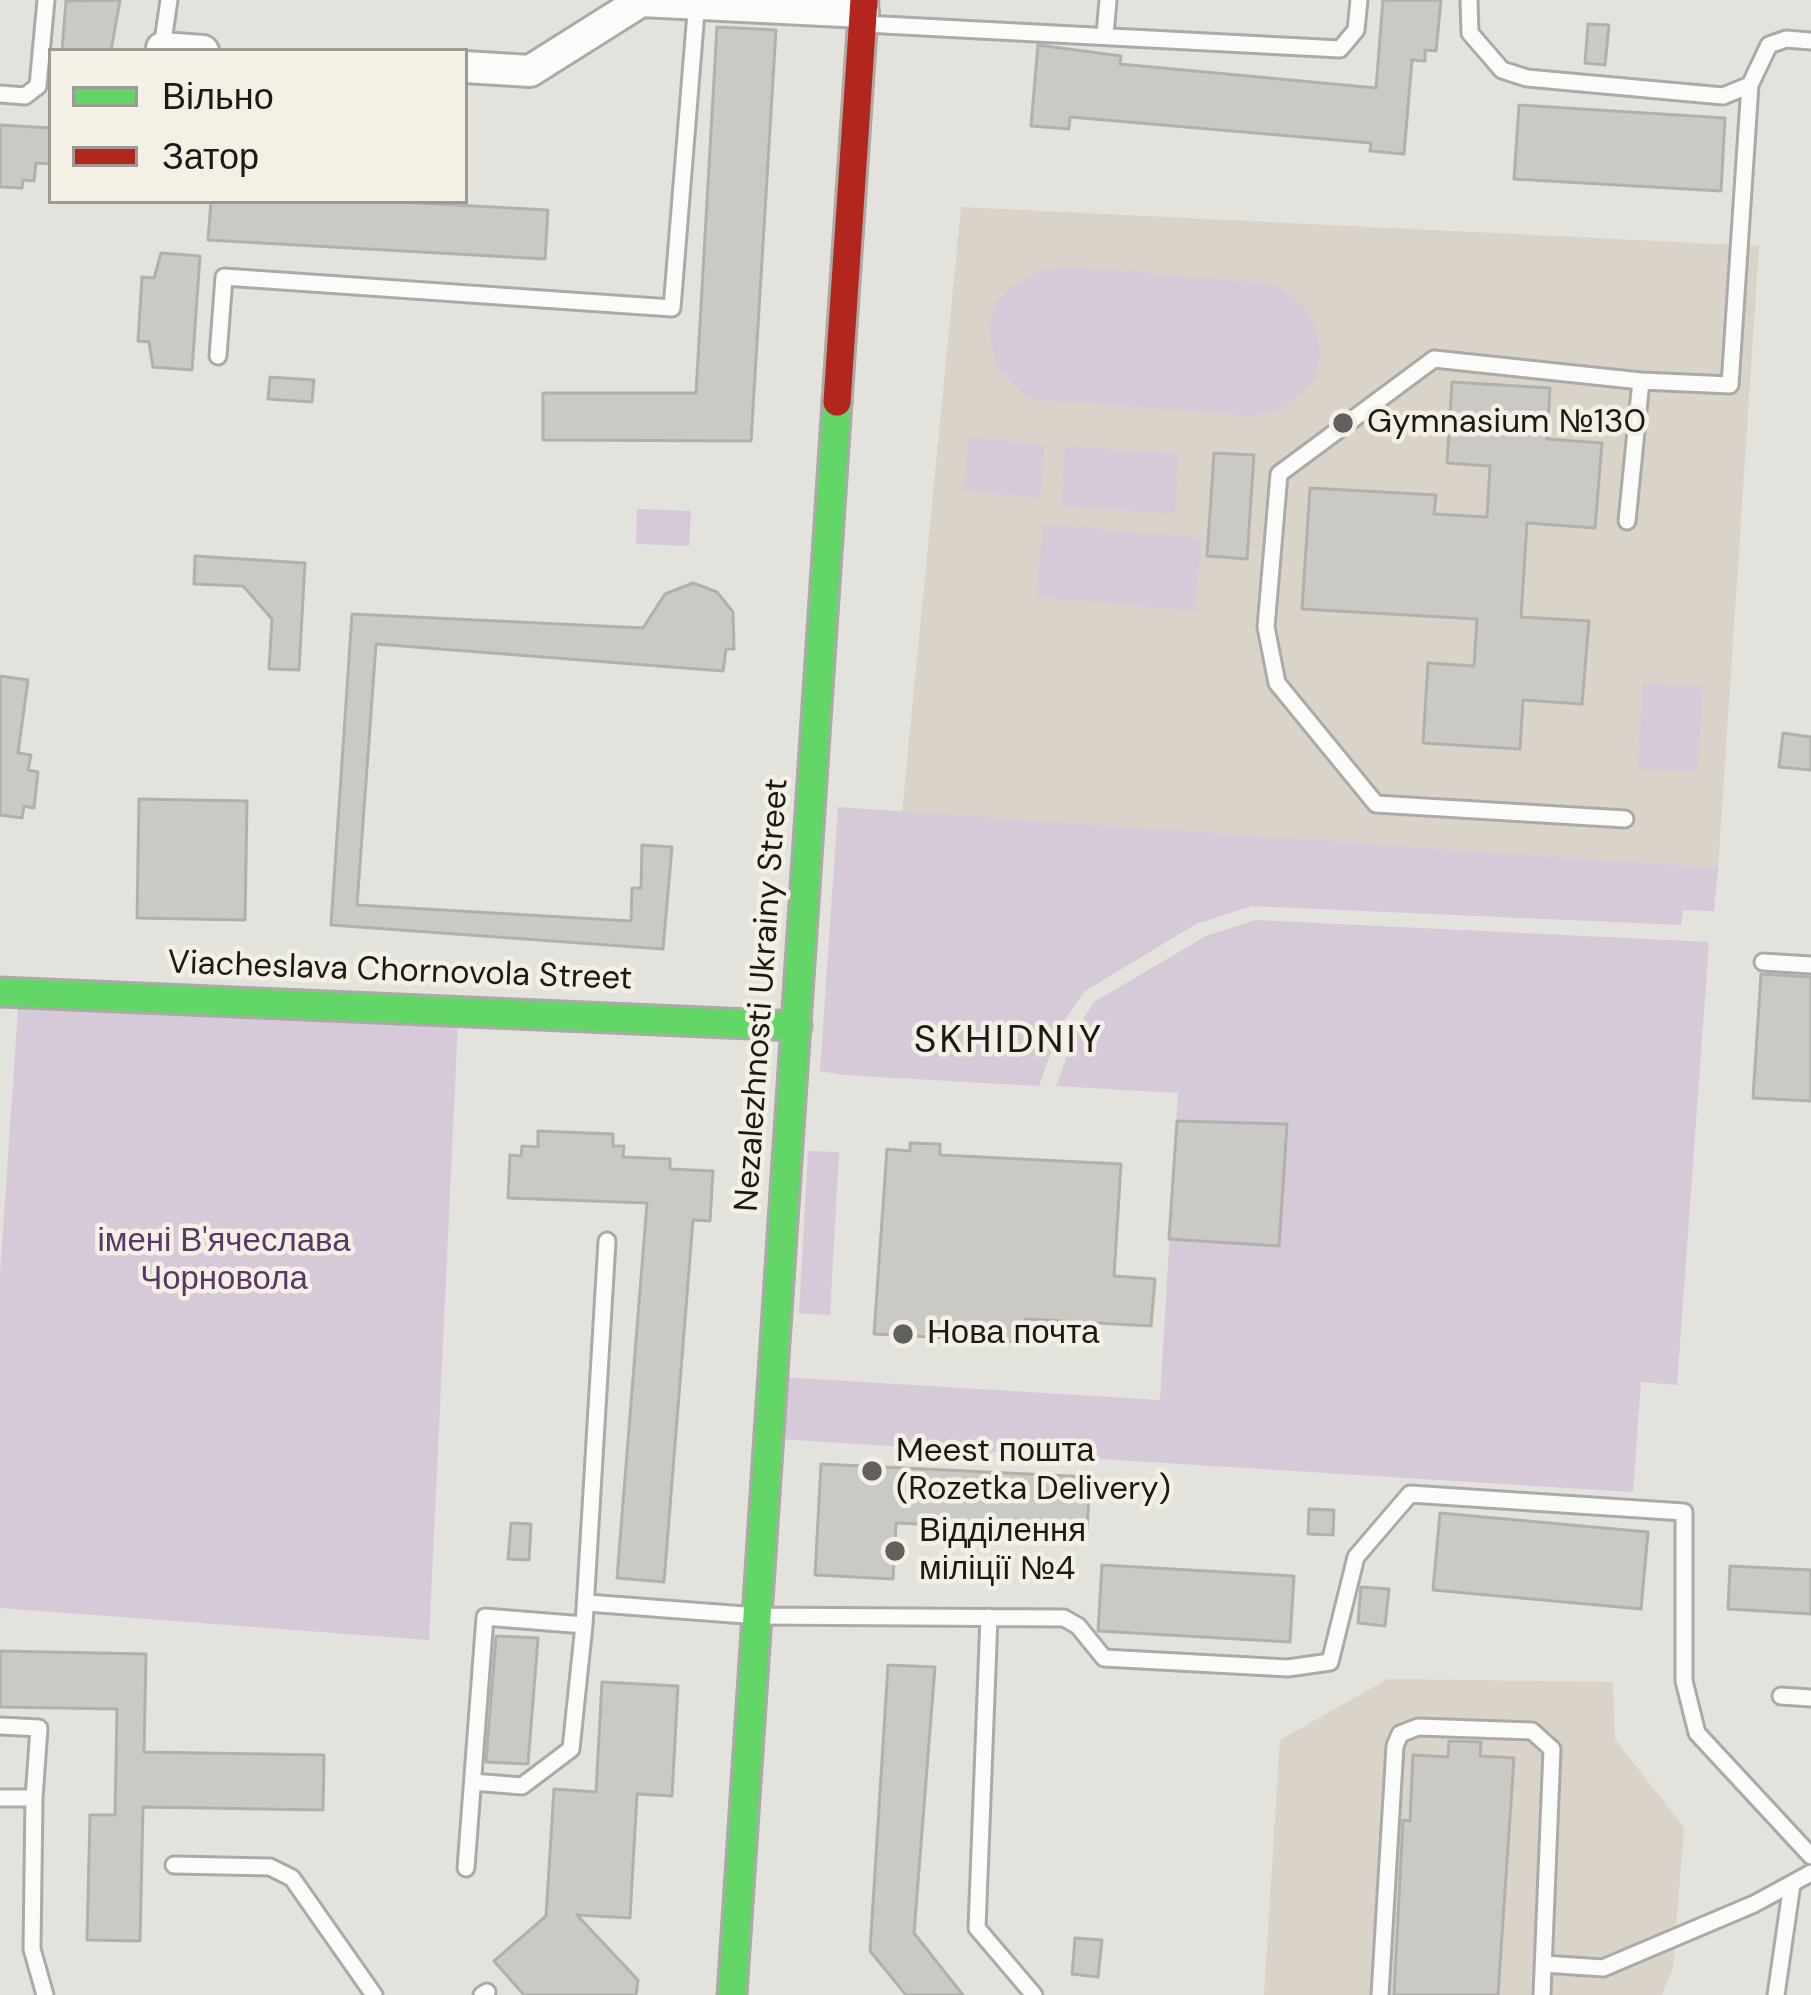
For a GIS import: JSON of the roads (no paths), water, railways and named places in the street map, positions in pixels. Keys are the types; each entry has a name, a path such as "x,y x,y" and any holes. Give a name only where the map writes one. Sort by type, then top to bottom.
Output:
{"street":[{"path":"468,67 530,71 640,1 863,12"},
{"name":"Nezalezhnosti Ukrainy Street","path":"732,1995 859,142 863,12"},
{"name":"Viacheslava Chornovola Street","path":"0,992 797,1026"}],"lane":[{"path":"0,94 25,96 38,86 46,0"},
{"path":"162,48 169,0"},
{"path":"1105,35 1108,0"},
{"path":"863,12 1105,35 1340,49 1356,30 1359,0"},
{"path":"1469,0 1470,33 1502,70 1527,78 1723,96 1750,85"},
{"path":"218,356 224,278 672,308 697,2"},
{"path":"1625,819 1376,804 1277,683 1266,627 1279,474 1434,359 1641,381 1730,385 1750,85 1758,58 1769,45 1786,39 1811,40"},
{"path":"1627,521 1641,381"},
{"path":"1763,962 1811,965"},
{"path":"473,1782 522,1786 571,1749 587,1603 607,1241"},
{"path":"587,1603 758,1616 1064,1618 1078,1626 1104,1658 1288,1668 1330,1662 1356,1557 1410,1494 1684,1512 1684,1682 1697,1733 1811,1856"},
{"path":"989,1616 977,1928 1034,1995"},
{"path":"466,1868 485,1617 584,1624"},
{"path":"1781,1696 1811,1698"},
{"path":"0,1726 39,1728 32,1949 45,1995"},
{"path":"1380,1995 1395,1746 1410,1729 1532,1731 1552,1749 1542,1995"},
{"path":"0,1798 34,1798"},
{"path":"174,1865 270,1867 292,1878 374,1995"},
{"path":"1544,1964 1603,1968 1811,1873"},
{"path":"1776,1995 1792,1884"}],"place":[{"name":"Gymnasium №130","path":"1343,423"},
{"name":"Нова почта","path":"903,1334"},
{"name":"Meest пошта (Rozetka Delivery)","path":"872,1471"},
{"name":"Відділення міліції №4","path":"895,1551"}],"district":[{"name":"SKHIDNIY","path":"1009,1042"}],"park label":[{"name":"імені В'ячеслава Чорновола","path":"224,1261"}]}
